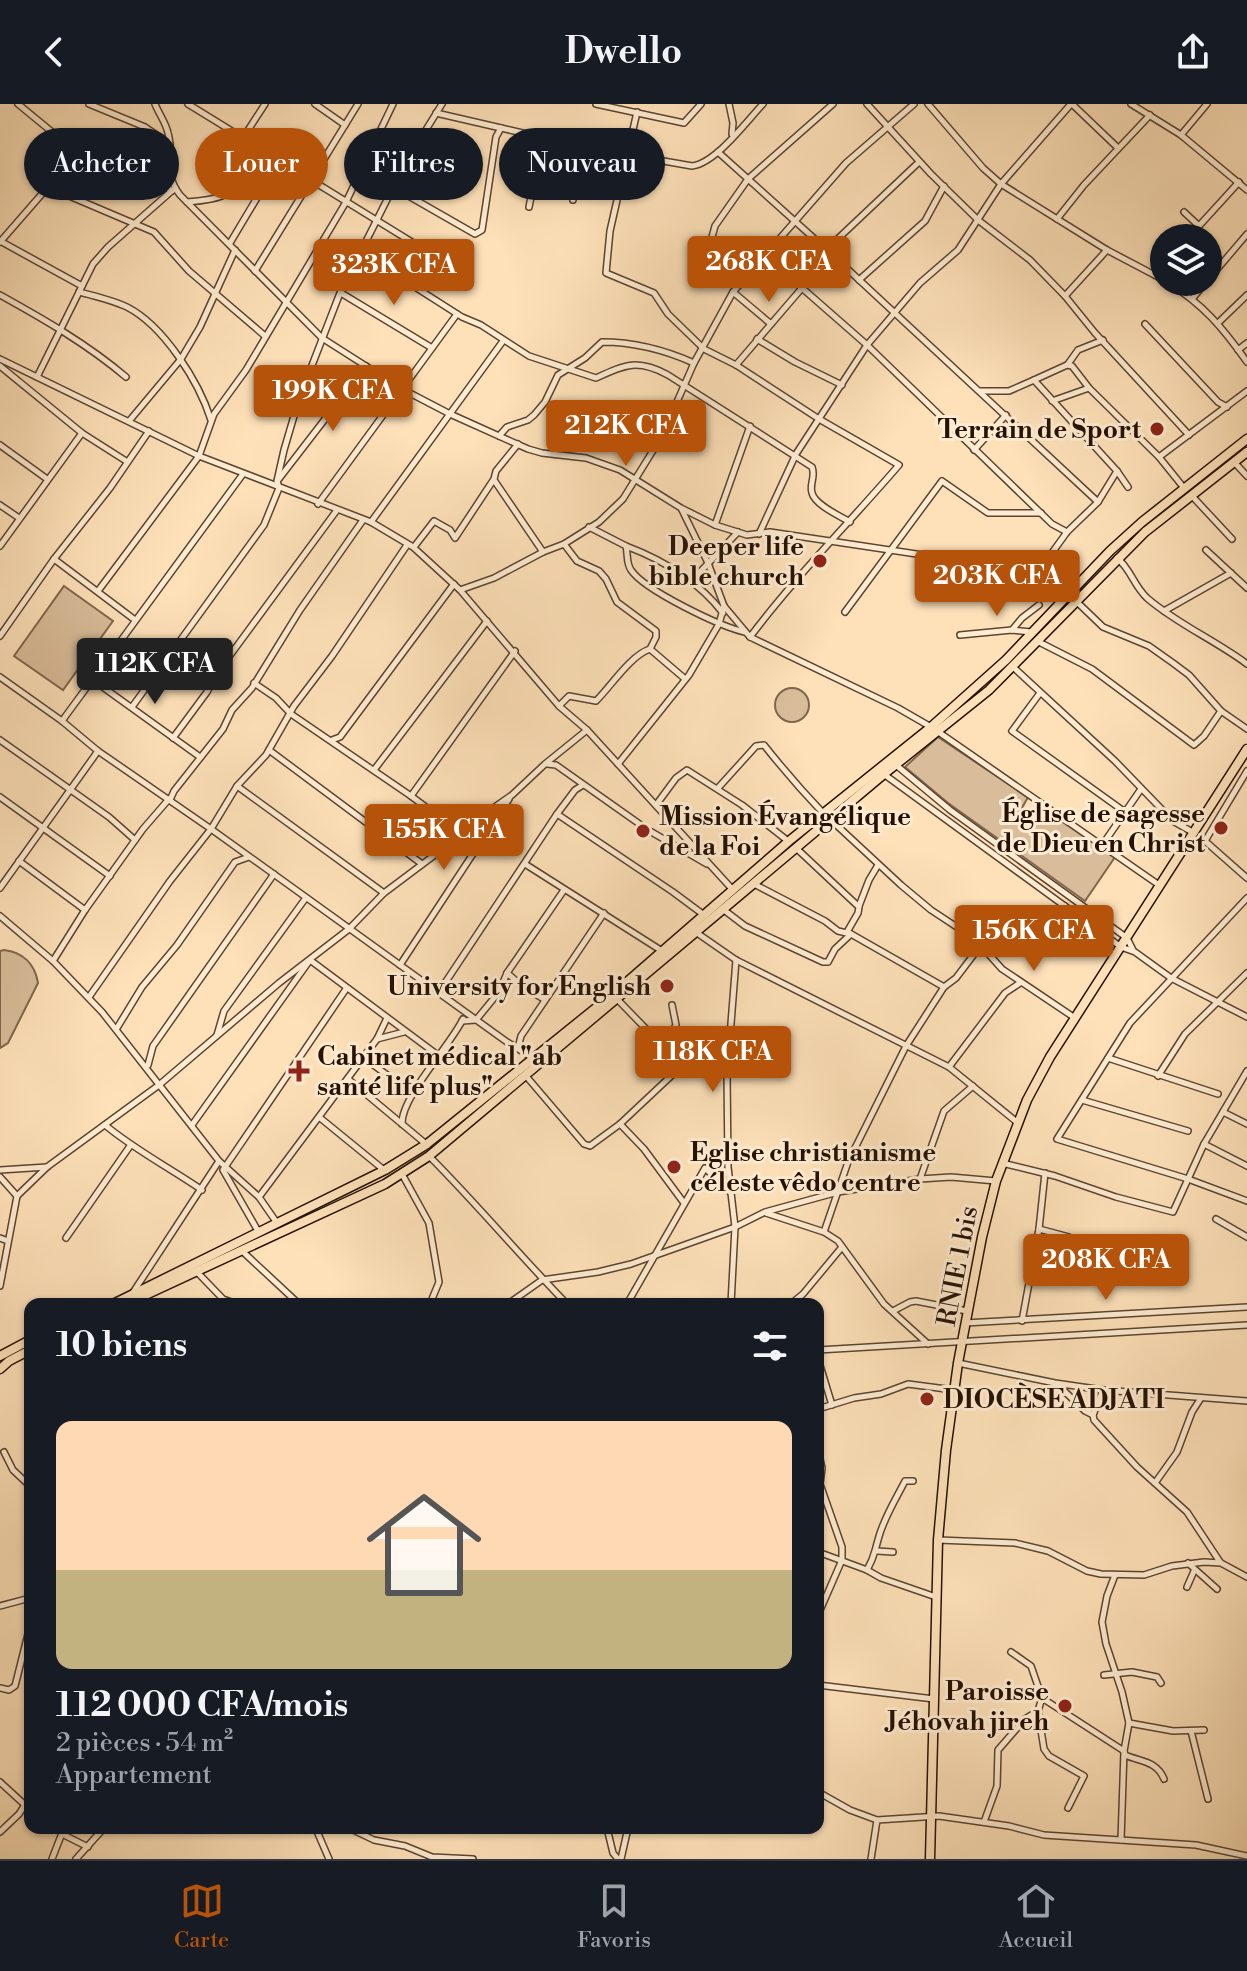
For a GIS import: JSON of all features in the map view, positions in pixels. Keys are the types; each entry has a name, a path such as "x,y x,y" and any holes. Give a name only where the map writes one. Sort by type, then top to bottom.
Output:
{"main road":[{"path":"934,729 1032,635 1110,551 1247,439"},
{"path":"126,1298 385,1170 427,1144 881,771 989,690 1013,667 1032,635 1076,600 1145,532 1247,452"},
{"name":"RNIE 1 bis","path":"930,1859 938,1540 958,1363 996,1181 1039,1078 1247,749"},
{"path":"139,1298 334,1208 402,1174 429,1156 724,910 736,893 754,884 792,845"},
{"path":"0,1356 24,1343"},
{"path":"0,1369 24,1354"}],"street":[{"path":"18,104 47,128"},
{"path":"89,104 146,128"},
{"path":"155,104 167,128"},
{"path":"188,104 227,128"},
{"path":"249,128 263,104"},
{"path":"315,104 345,125"},
{"path":"328,152 358,104"},
{"path":"98,591 199,456 211,420 246,370 346,202 393,104"},
{"path":"427,128 442,104"},
{"path":"596,104 684,123 701,104"},
{"path":"728,159 733,123 729,104"},
{"path":"665,161 700,165 718,152 763,104"},
{"path":"705,263 715,226 748,179 833,104"},
{"path":"867,104 919,162 978,220 1030,260 1189,435"},
{"path":"460,590 494,578 564,544 599,522 623,499 662,436 694,363 733,292 846,163 914,104"},
{"path":"928,104 983,168 1001,184 1107,250 1150,272"},
{"path":"759,534 796,454 867,345 920,283 958,250 1001,184 1071,104 1118,148"},
{"path":"1131,104 1181,135 1247,190"},
{"path":"1181,135 1207,104"},
{"path":"633,128 637,112"},
{"path":"436,113 501,128"},
{"path":"1057,219 1150,115"},
{"path":"733,123 741,128"},
{"path":"414,200 467,232 479,233 499,132"},
{"path":"718,152 1098,498"},
{"path":"827,250 919,162"},
{"path":"1201,224 1239,182"},
{"path":"859,280 925,221 944,186"},
{"path":"328,191 467,276"},
{"path":"179,195 322,338 402,389 471,424 542,453 600,462 637,479 681,508 715,525 738,532 770,532 1023,570 1036,575 1065,597"},
{"path":"36,200 0,241 81,289 142,317 181,359 206,403 211,420"},
{"path":"80,200 136,223 163,239 189,271 265,336"},
{"path":"37,377 98,258 162,200"},
{"path":"187,202 199,200"},
{"path":"230,243 256,200"},
{"path":"255,271 299,200"},
{"path":"132,707 264,525 278,484 299,399 340,293 386,200"},
{"path":"529,207 530,200"},
{"path":"617,200 606,273 654,293 668,314 704,349 736,365 819,419 899,465 748,634"},
{"path":"1184,212 1197,224"},
{"path":"1222,263 1247,234"},
{"path":"130,420 181,359 200,327 235,250"},
{"path":"1065,296 1107,250"},
{"path":"360,252 529,356 596,378 626,364 657,369 796,454 815,472 811,489 815,499 850,522"},
{"path":"767,254 867,345 1052,524 1067,532"},
{"path":"736,365 802,288"},
{"path":"733,292 771,324"},
{"path":"340,293 432,348"},
{"path":"0,295 94,350 126,377"},
{"path":"1218,323 1247,295"},
{"path":"1190,296 1218,323 1247,362"},
{"path":"318,504 457,314"},
{"path":"1145,324 1218,402 1227,407"},
{"path":"1089,344 1093,331"},
{"path":"757,339 842,385"},
{"path":"980,391 1009,391 1067,365 1078,350 1103,340"},
{"path":"371,522 503,341"},
{"path":"499,436 507,427 534,415 545,402 558,375 585,358 602,342 628,342 694,363"},
{"path":"1238,350 1247,343"},
{"path":"0,359 199,456 371,522 410,546 460,590 559,706 587,730 736,893"},
{"path":"1067,365 1072,366 1089,388 1159,457 1184,488"},
{"path":"0,366 82,433 126,461"},
{"path":"278,484 366,366"},
{"path":"1034,380 1128,487"},
{"path":"1052,401 1089,388"},
{"path":"1159,457 1247,391"},
{"path":"1218,402 1220,412"},
{"path":"974,450 1006,415"},
{"path":"469,433 471,424"},
{"path":"715,525 750,426"},
{"path":"0,636 149,431"},
{"path":"0,546 82,433"},
{"path":"89,997 170,881 211,829 237,786 269,750 299,698 410,546 434,521 450,530 455,538 494,479 496,471 518,444"},
{"path":"0,445 47,479"},
{"path":"1234,462 1247,476"},
{"path":"1036,575 1117,471"},
{"path":"62,721 243,474"},
{"path":"494,479 543,552"},
{"path":"845,612 942,481 988,513 1041,513"},
{"path":"1192,496 1232,539"},
{"path":"0,505 19,518"},
{"path":"681,508 708,563 724,606 748,634"},
{"path":"173,738 337,510"},
{"path":"53,961 135,840 169,802 174,791 223,729 232,710 253,685 300,610 363,520"},
{"path":"589,527 657,560 694,584 724,614"},
{"path":"694,584 708,563 738,532"},
{"path":"559,706 569,696 596,701 643,651 650,649 656,637 656,631 617,602 599,571 577,561 564,544"},
{"path":"626,546 628,566 634,574 674,600 898,708 934,729 1160,885"},
{"path":"1206,550 1247,588"},
{"path":"1117,558 1126,565 1134,584 1164,611 1247,664"},
{"path":"54,559 135,620"},
{"path":"1164,611 1231,573"},
{"path":"339,746 340,737 454,584"},
{"path":"1076,600 1103,627 1149,646 1189,675 1221,711 1247,729"},
{"path":"1012,630 1039,605"},
{"path":"618,764 689,675 719,624 724,606"},
{"path":"1022,618 1032,635"},
{"path":"373,770 487,621"},
{"path":"960,635 1012,630 1032,635 1092,669 1194,745 1221,711"},
{"path":"650,649 684,678"},
{"path":"411,796 515,651"},
{"path":"1013,667 1115,761 1173,821 1195,834"},
{"path":"0,677 169,802 533,1058"},
{"path":"93,680 200,757"},
{"path":"253,685 261,687 291,714 459,832"},
{"path":"1040,693 1012,728 1014,735 1125,812"},
{"path":"0,1286 17,1196 47,1167 159,1085 349,929 384,893 444,848 459,832 512,795 587,730"},
{"path":"331,740 340,737"},
{"path":"0,740 135,840"},
{"path":"718,788 756,746 764,745 792,776 798,788 878,865 931,910 968,933 1002,969 1075,1018"},
{"path":"269,750 422,864"},
{"path":"0,888 98,751"},
{"path":"556,755 556,765"},
{"path":"893,762 950,810 1127,938 1135,952"},
{"path":"545,764 556,765 648,830 712,866"},
{"path":"656,805 676,778 687,770 718,788 792,845 859,907"},
{"path":"881,771 1121,947 1135,952 1171,978 1247,1017"},
{"path":"1247,771 1205,841 1247,878"},
{"path":"567,775 575,790"},
{"path":"1240,782 1247,788"},
{"path":"439,992 557,814 575,790 583,785"},
{"path":"237,786 384,893"},
{"path":"1103,844 1141,789"},
{"path":"163,795 174,791"},
{"path":"400,965 512,795"},
{"path":"0,797 110,876"},
{"path":"944,818 950,810"},
{"path":"557,814 705,916"},
{"path":"484,815 493,823"},
{"path":"117,1028 140,990 177,945 235,862 250,857"},
{"path":"19,861 85,910"},
{"path":"525,864 663,951"},
{"path":"724,910 745,926 828,962 849,933 863,891 878,865"},
{"path":"147,1066 153,1046 274,874"},
{"path":"754,884 944,987"},
{"path":"462,1021 476,1020 499,992 507,973 564,890"},
{"path":"1247,898 1130,1023 1057,1139 1188,1179 1247,1201"},
{"path":"217,1036 224,1011 305,899"},
{"path":"989,952 1025,940 1065,906"},
{"path":"518,1048 519,1039 544,999 604,913"},
{"path":"0,916 53,961 117,1028 219,1161 259,1197 277,1223"},
{"path":"697,933 736,960 949,1067 1018,1123"},
{"path":"824,1232 848,1162 906,1046 944,987 956,978 981,945"},
{"path":"310,960 439,1056"},
{"path":"192,1125 310,960"},
{"path":"731,1298 735,1227 727,1074 736,960"},
{"path":"507,973 544,999"},
{"path":"1158,1076 1177,1044 1247,973"},
{"path":"949,1067 1005,993 1021,982"},
{"path":"258,1231 224,1172 225,1167 346,989"},
{"path":"526,1076 584,1144 590,1146 620,1124 684,1064 617,999"},
{"path":"664,1046 676,1025 672,1005"},
{"path":"402,1124 402,1116 413,1094 462,1021 465,1011"},
{"path":"259,1197 364,1058 387,1018"},
{"path":"393,1033 395,1025"},
{"path":"377,1039 405,1032"},
{"path":"507,1042 519,1039"},
{"path":"364,1058 413,1094"},
{"path":"1108,1058 1218,1094"},
{"path":"1002,1163 1173,1212 1204,1144 1245,1080 1247,1071"},
{"path":"347,1079 427,1144"},
{"path":"920,1179 944,1111 973,1086"},
{"path":"1082,1100 1188,1131"},
{"path":"1223,1112 1247,1124"},
{"path":"319,1117 385,1170"},
{"path":"620,1124 644,1149 684,1203"},
{"path":"105,1125 130,1146 143,1150 202,1190"},
{"path":"1204,1144 1247,1166"},
{"path":"66,1238 130,1146"},
{"path":"429,1156 561,1298"},
{"path":"132,1295 219,1161"},
{"path":"0,1170 47,1167"},
{"path":"631,1298 705,1168 731,1192"},
{"path":"1022,1321 1039,1229 1045,1173"},
{"path":"402,1174 427,1214 439,1282 432,1298"},
{"path":"0,1177 17,1196"},
{"path":"516,1298 542,1280 598,1272 735,1227 765,1212 838,1192 920,1179 951,1177 996,1181"},
{"path":"765,1212 824,1232 842,1247 884,1304 928,1344"},
{"path":"1216,1219 1247,1237"},
{"path":"1039,1229 1069,1237"},
{"path":"0,1238 8,1241"},
{"path":"798,1298 842,1247"},
{"path":"241,1250 293,1298"},
{"path":"196,1271 222,1298"},
{"path":"893,1311 916,1301 967,1311"},
{"path":"965,1323 1247,1307"},
{"path":"824,1350 1247,1325"},
{"path":"958,1363 1103,1390 1247,1401"},
{"path":"824,1379 832,1405"},
{"path":"1055,1383 1093,1415"},
{"path":"824,1407 881,1394 908,1384 955,1390"},
{"path":"1103,1390 1094,1420 1122,1452 1187,1512 1221,1563 1247,1577"},
{"path":"1155,1483 1177,1452 1192,1412 1201,1398"},
{"path":"4,1452 13,1470 24,1480"},
{"path":"867,1570 896,1497 905,1481 913,1481"},
{"path":"824,1495 842,1547 842,1560 824,1601"},
{"path":"938,1540 1015,1543 1048,1551 1087,1571 1115,1575 1144,1575 1188,1563 1221,1563"},
{"path":"877,1551 893,1552"},
{"path":"824,1554 936,1597"},
{"path":"1188,1563 1217,1589"},
{"path":"1187,1587 1194,1571"},
{"path":"1115,1575 1102,1622 1129,1723 1124,1751 1121,1840"},
{"path":"0,1606 24,1600"},
{"path":"0,1688 13,1688 24,1652"},
{"path":"1011,1652 1031,1666 1042,1698 1038,1711 1042,1743 1049,1756 1084,1776 1068,1808"},
{"path":"20,1671 24,1672"},
{"path":"1104,1675 1132,1672 1157,1677 1161,1683"},
{"path":"824,1686 934,1699"},
{"path":"1042,1698 1124,1751 1128,1757 1156,1767 1164,1779"},
{"path":"984,1822 997,1786 1000,1746 1025,1719 1038,1711"},
{"path":"1129,1723 1173,1731 1204,1730"},
{"path":"1191,1731 1208,1799"},
{"path":"0,1782 24,1804"},
{"path":"824,1795 850,1810 886,1822 931,1815 1044,1835 1196,1845 1247,1856"},
{"path":"0,1832 24,1806"},
{"path":"871,1859 877,1820"},
{"path":"52,1859 62,1834"},
{"path":"68,1834 88,1847"},
{"path":"76,1859 99,1834"},
{"path":"319,1834 329,1859"},
{"path":"362,1834 432,1857 473,1859"},
{"path":"608,1834 613,1853 619,1859 626,1834"}],"shaded area":[{"path":"64,586 113,621 63,690 14,656"},
{"path":"792,688 804,693 809,705 804,717 792,722 780,717 775,705 780,693"},
{"path":"938,737 1028,797 1022,808 1034,815 1040,806 1115,857 1085,901 948,803 905,767"},
{"path":"0,951 17,953 27,960 38,983 8,1043 0,1048"}],"place":[{"name":"Terrain de Sport","path":"1157,429"},
{"name":"Deeper life bible church","path":"820,561"},
{"name":"Église de sagesse de Dieu en Christ","path":"1221,828"},
{"name":"Mission Évangélique de la Foi","path":"643,831"},
{"name":"University for English","path":"667,986"},
{"name":"Cabinet médical \"ab santé life plus\"","path":"299,1071"},
{"name":"Eglise christianisme céleste vêdo centre","path":"674,1167"},
{"name":"DIOCÈSE ADJATI","path":"927,1399"},
{"name":"Paroisse Jéhovah jireh","path":"1065,1706"}]}
